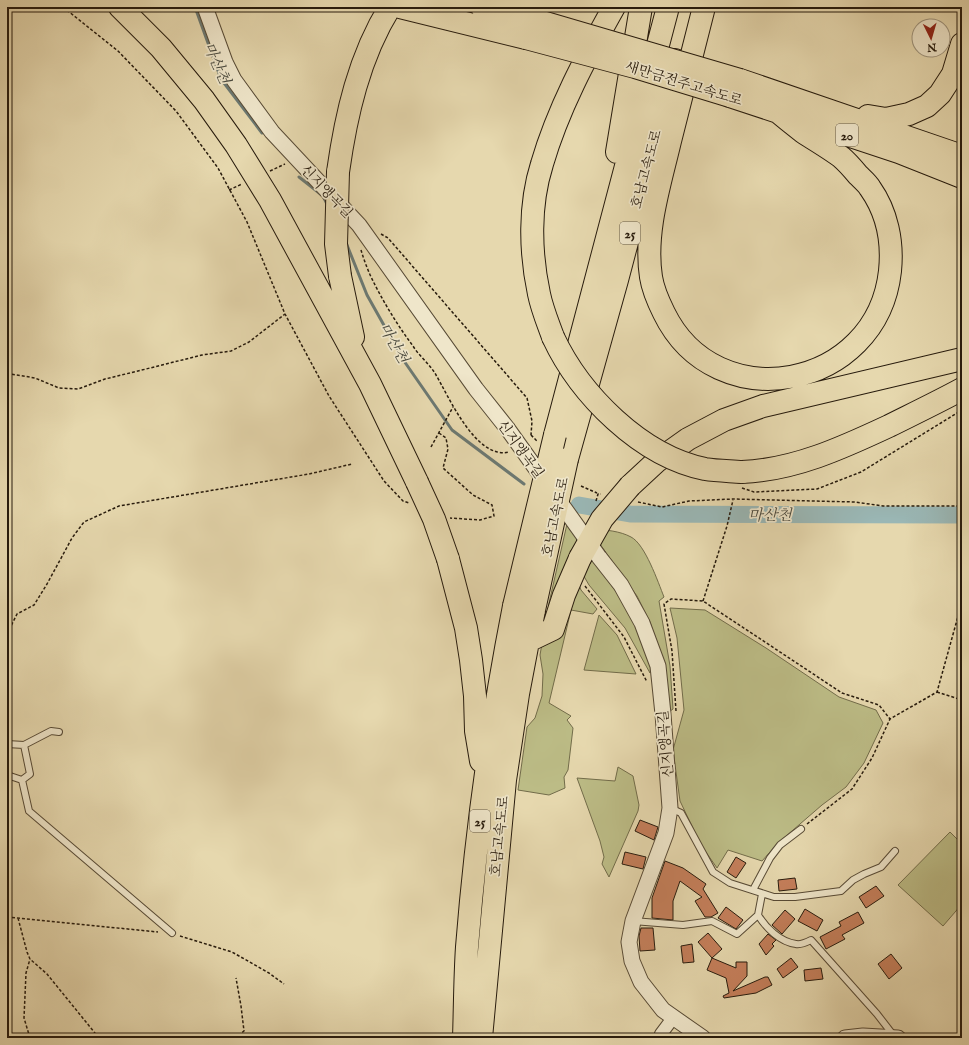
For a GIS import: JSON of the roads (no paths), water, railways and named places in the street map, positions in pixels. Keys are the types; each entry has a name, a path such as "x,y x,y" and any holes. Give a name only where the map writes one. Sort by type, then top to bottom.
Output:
{"highway":[{"path":"120,7 161,48 204,100 236,145 270,200 370,384 417,482 434,519 448,559 466,628 475,696 476,731 484,785"},
{"path":"370,384 351,332 340,276 336,244 338,172 352,96 361,67 380,23 390,7"},
{"name":"새만금전주고속도로","path":"400,7 529,28"},
{"name":"새만금전주고속도로","path":"482,7 529,28 635,68 827,108 962,156"},
{"path":"614,7 573,85 553,131 541,165 533,217 535,272 539,295 553,337 560,351 590,393 606,411 623,427 660,452 686,463 741,480 775,468 803,462 828,453 854,442 962,389"},
{"path":"595,284 642,7"},
{"name":"호남고속도로","path":"481,1038 505,780 518,694 528,641 524,608 555,435 668,7"},
{"name":"호남고속도로","path":"464,1038 467,948 484,785 502,668 524,608 567,459 605,323 688,7"},
{"path":"605,323 654,206 704,7"},
{"path":"827,108 886,119 909,114 927,106 940,94 953,74 962,44"},
{"name":"새만금전주고속도로","path":"735,88 776,111 899,152 962,177"},
{"path":"654,206 650,248 651,277 656,298 675,332 697,354 708,362 743,377 767,380 813,372 832,363 848,351 870,327 879,313 885,297 892,258 890,238 884,216 870,188 841,158 776,111"},
{"path":"528,641 552,629 564,595 590,558 602,519 634,494 657,461 688,439 724,420 763,406 962,359"}],"street":[{"name":"신지앵곡길","path":"206,7 225,62 234,80 272,132 359,225 506,428 590,558 621,585 642,623 658,666 670,808 666,833 633,921 629,942 632,961 641,982 663,1010 703,1038"},
{"path":"660,1038 661,1034 673,1018"},
{"path":"845,1038 863,1036 896,1038"}],"lane":[{"path":"7,744 24,745 51,731 60,732"},
{"path":"22,780 30,774 24,745"},
{"path":"7,775 22,780"},
{"path":"22,780 29,811 172,933"},
{"path":"670,808 681,813 713,872 730,883 774,897 795,897 841,891 853,880 881,867 895,851"},
{"path":"753,890 770,858 780,845 801,829"},
{"path":"633,921 683,925 712,921 737,934 758,915 762,894"},
{"path":"758,915 763,923 782,940 797,944 812,940 896,1038"}],"waterway":[{"name":"마산천","path":"195,7 221,79 262,133"},
{"name":"마산천","path":"299,177 323,196 328,206"},
{"name":"마산천","path":"345,240 367,295 404,361 452,430 524,484"},
{"name":"마산천","path":"579,505 630,514 962,515"}]}
